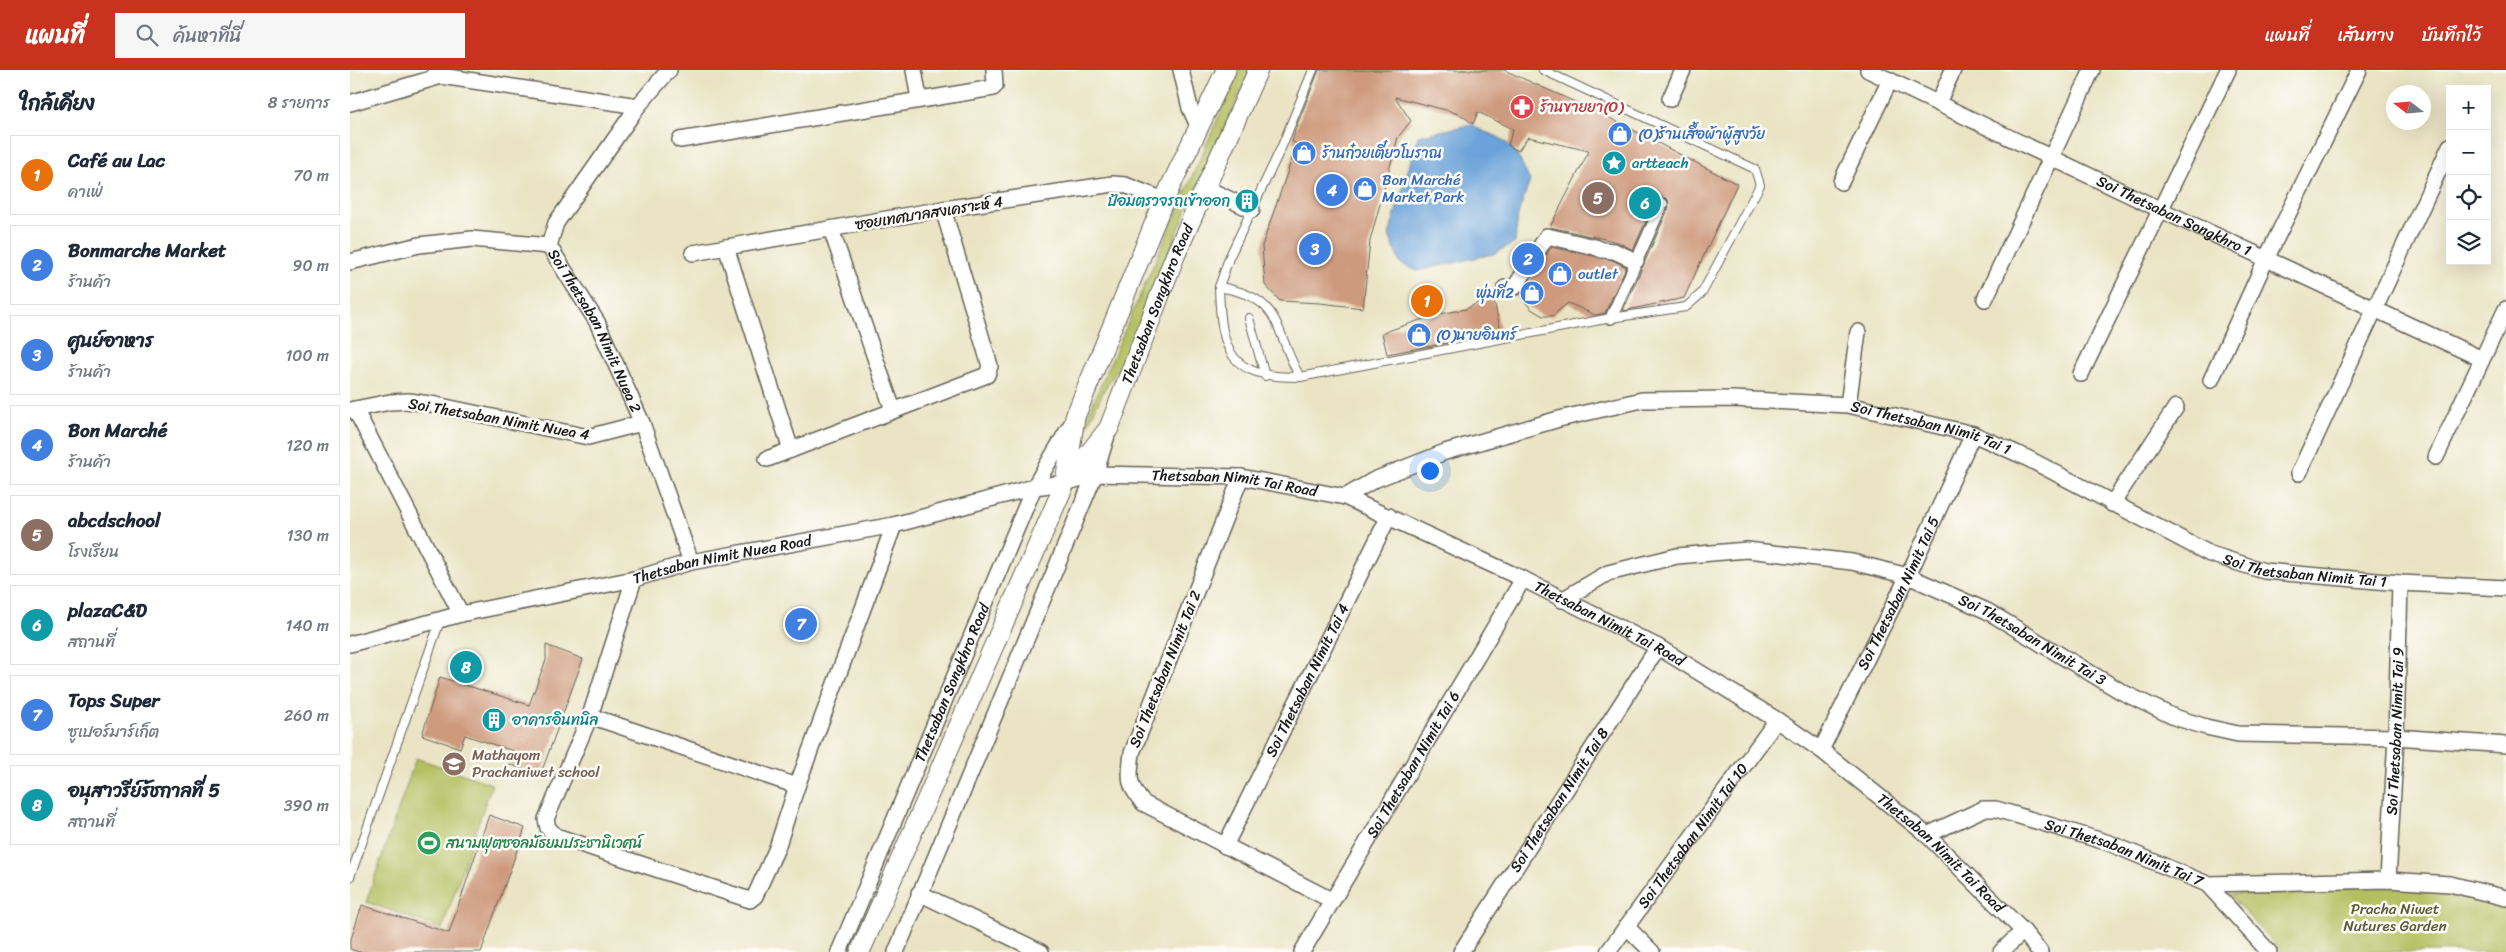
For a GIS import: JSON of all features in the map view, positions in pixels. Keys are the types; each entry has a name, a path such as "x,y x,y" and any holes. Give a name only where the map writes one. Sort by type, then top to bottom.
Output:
{"street":[{"name":"Soi Thetsaban Nimit Nuea 2","path":"669,70 638,106 556,223 549,246 597,322 642,423 691,562"},
{"path":"914,70 920,99"},
{"path":"680,140 993,88 995,86 994,70"},
{"path":"1181,70 1190,108 1199,128"},
{"name":"Thetsaban Songkhro Road","path":"839,952 1034,487 1075,417 1164,200 1226,70"},
{"name":"Thetsaban Songkhro Road","path":"896,952 919,893 1096,474 1110,428 1175,256 1258,70"},
{"path":"1670,99 1683,70"},
{"name":"Soi Thetsaban Songkhro 1","path":"1868,70 2372,310 2482,359"},
{"path":"1938,103 1953,70"},
{"path":"1985,299 2092,70"},
{"path":"2081,374 2228,70"},
{"path":"2211,380 2266,259 2359,70"},
{"path":"350,103 438,73 638,106"},
{"path":"1841,182 1890,80"},
{"path":"2299,473 2372,310 2446,154"},
{"name":"ซอยเทศบาลสงเคราะห์ 4","path":"693,253 943,209 1113,184 1125,185 1164,200"},
{"path":"1206,188 1252,210"},
{"path":"1611,318 1662,204"},
{"path":"767,459 987,375 990,366 943,209"},
{"path":"831,229 893,410"},
{"path":"1505,288 1515,287 1547,236 1595,246 1602,250 1614,251 1636,261"},
{"path":"350,262 419,245 472,239 549,246"},
{"path":"726,248 791,450"},
{"path":"2436,457 2506,308"},
{"path":"1848,405 1858,332"},
{"name":"Soi Thetsaban Nimit Tai 1","path":"1345,497 1374,480 1445,452 1559,419 1642,400 1733,399 1848,405 1973,434 2025,457 2210,554 2264,571 2400,583 2506,588"},
{"name":"Soi Thetsaban Nimit Nuea 4","path":"353,410 390,402 436,405 588,437 642,423"},
{"path":"2112,504 2176,407"},
{"path":"353,410 461,614"},
{"name":"Thetsaban Songkhro Road","path":"860,952 1065,483 1075,417"},
{"name":"Thetsaban Songkhro Road","path":"1065,483 1110,428"},
{"name":"Soi Thetsaban Nimit Tai 5","path":"1821,750 1908,576 1973,434"},
{"name":"Thetsaban Nimit Tai Road","path":"1096,474 1241,477 1345,497 1523,579 1658,647 1777,720 1821,750 1927,835 2023,931 2040,952"},
{"name":"Thetsaban Nimit Nuea Road","path":"350,644 440,619 634,579 691,562 894,525 1034,487 1065,483 1096,474"},
{"name":"Soi Thetsaban Nimit Tai 2","path":"1241,477 1132,753 1128,778 1132,790 1143,804 1331,900"},
{"name":"Soi Thetsaban Nimit Tai 4","path":"1225,846 1389,516"},
{"path":"634,579 590,716 546,820 548,828 556,836 750,900 755,896 777,848 797,786 894,525"},
{"name":"Soi Thetsaban Nimit Tai 3","path":"1562,600 1608,573 1678,556 1746,550 1852,562 1908,576 1987,612 2122,692 2174,716 2206,727 2238,734 2396,737 2506,745"},
{"name":"Soi Thetsaban Nimit Tai 6","path":"1302,952 1331,900 1523,579"},
{"name":"Soi Thetsaban Nimit Tai 9","path":"2388,880 2396,737 2400,583"},
{"name":"Soi Thetsaban Nimit Tai 8","path":"1461,952 1658,647"},
{"path":"590,716 797,786"},
{"name":"Soi Thetsaban Nimit Tai 10","path":"1608,952 1777,720"},
{"name":"Soi Thetsaban Nimit Tai 7","path":"1927,835 1983,809 1996,809 2109,843 2207,884 2388,880 2450,884 2506,898"},
{"path":"2207,884 2269,952"},
{"path":"919,893 1040,952"},
{"path":"1627,927 1652,952"},
{"path":"2002,952 2023,931"}],"lane":[{"path":"1313,70 1229,258 1219,287 1220,318 1226,344 1243,368 1265,376 1300,377 1611,318 1686,307 1702,293 1760,185 1755,169 1543,70"},
{"path":"1219,287 1252,296 1267,306 1278,323 1292,364 1300,377"},
{"path":"1249,318 1265,376"},
{"path":"350,877 440,619"}],"green space":[{"path":"1239,70 1251,70 1187,209 1124,361 1105,388 1083,435 1081,430"},
{"name":"สนามฟุตซอลมัธยมประชานิเวศน์","path":"416,758 492,784 442,929 366,902"},
{"name":"Pracha Niwet Nutures Garden","path":"2386,881 2448,889 2477,897 2506,910 2506,952 2282,952 2228,894 2306,894"}],"water":[{"path":"1473,124 1481,130 1498,137 1514,151 1530,181 1518,214 1515,243 1493,254 1417,271 1400,263 1389,235 1418,136"}],"building":[{"path":"1319,70 1504,70 1606,116 1737,184 1684,298 1623,311 1669,207 1668,199 1662,197 1655,201 1633,250 1618,242 1550,227 1589,151 1528,137 1518,151 1508,145 1513,129 1478,112 1473,124 1463,116 1450,111 1395,97 1411,121 1398,137 1370,241 1363,308 1280,301 1265,285 1262,246 1297,144 1292,142 1295,130"},
{"path":"1551,247 1612,260 1626,267 1605,313 1595,315 1568,303 1552,316 1543,316 1531,309 1520,295"},
{"path":"1483,300 1491,300 1495,305 1501,333 1387,354 1382,333 1435,315 1466,309"},
{"name":"อาคารอินทนิล","path":"546,645 583,659 540,776 509,764 513,751 465,735 460,748 422,735 440,677 529,705 546,660"},
{"path":"489,815 525,828 481,952 359,952 350,949 350,942 362,905 449,933"}],"place":[{"name":"ร้านขายยา(O)","path":"1522,107"},
{"name":"(O)ร้านเสื้อผ้าผู้สูงวัย","path":"1620,134"},
{"name":"ร้านก๋วยเตี๋ยวโบราณ","path":"1304,153"},
{"name":"artteach","path":"1614,163"},
{"name":"Bon Marché Market Park","path":"1365,189"},
{"name":"Bon Marché","path":"1332,190"},
{"name":"abcdschool","path":"1598,198"},
{"name":"ป้อมตรวจรถเข้าออก","path":"1247,201"},
{"name":"plazaC&D","path":"1645,203"},
{"name":"ศูนย์อาหาร","path":"1315,249"},
{"name":"Bonmarche Market","path":"1528,259"},
{"name":"outlet","path":"1560,274"},
{"name":"พุ่มที่2","path":"1532,293"},
{"name":"Café au Lac","path":"1427,301"},
{"name":"(O)นายอินทร์","path":"1419,335"},
{"name":"Tops Super","path":"801,624"},
{"name":"อนุสาวรีย์รัชกาลที่ 5","path":"466,667"},
{"name":"อาคารอินทนิล","path":"494,720"},
{"name":"Mathayom Prachaniwet school","path":"454,764"},
{"name":"สนามฟุตซอลมัธยมประชานิเวศน์","path":"429,843"}]}
